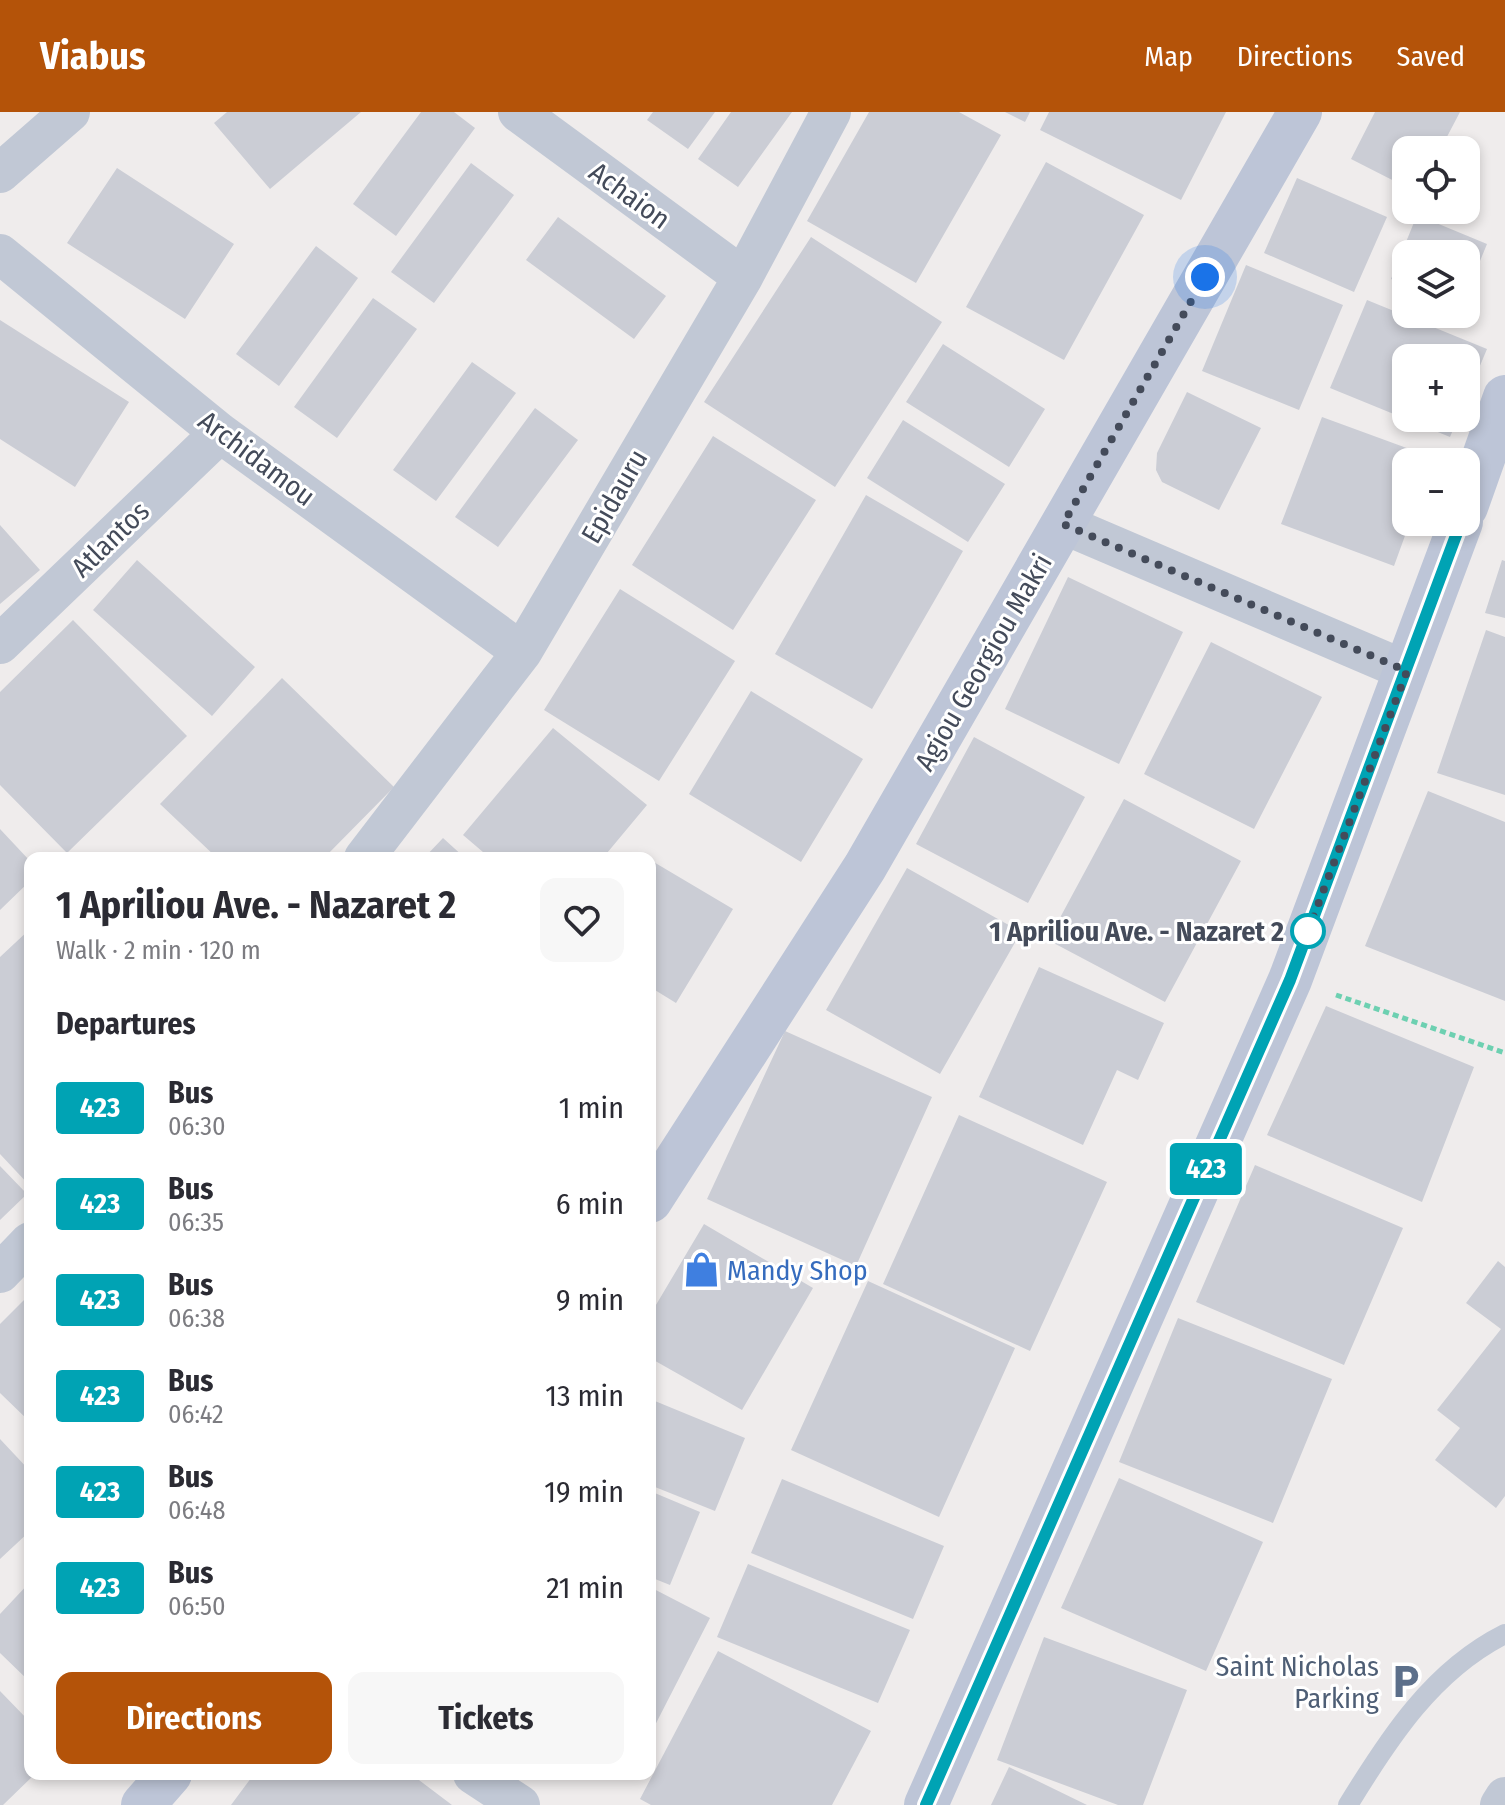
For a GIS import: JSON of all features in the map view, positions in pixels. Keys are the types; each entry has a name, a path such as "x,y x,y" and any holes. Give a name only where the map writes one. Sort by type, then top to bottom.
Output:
{"main road":[{"name":"Agiou Georgiou Makri","path":"656,1192 865,867 1300,112"},
{"path":"1480,468 1505,397"},
{"path":"926,1805 1290,980 1456,536"},
{"path":"143,1805 165,1780"}],"street":[{"path":"0,173 70,112"},
{"name":"Achaion","path":"518,112 743,277"},
{"name":"Epidauru","path":"369,852 522,652 743,277 831,112"},
{"name":"Archidamou","path":"0,254 220,433 522,652"},
{"name":"Atlantos","path":"0,644 220,433"},
{"path":"1063,524 1407,671"},
{"path":"0,1273 24,1248"},
{"path":"482,1780 520,1805"},
{"path":"1500,1805 1505,1797"}],"lane":[{"path":"1348,1805 1390,1737 1451,1669 1505,1634"}],"path":[{"path":"1290,980 1505,1053"}],"building":[{"path":"227,112 361,112 270,189 214,123"},
{"path":"421,112 454,112 475,128 396,236 353,204"},
{"path":"653,112 715,112 688,149 647,120"},
{"path":"731,112 792,112 738,187 698,159"},
{"path":"869,112 959,112 1001,135 916,283 807,221"},
{"path":"1005,112 1030,112 1025,122"},
{"path":"1049,112 1226,112 1181,200 1040,130"},
{"path":"1375,112 1460,112 1447,136 1392,136 1392,180 1351,159"},
{"path":"1046,162 1144,215 1064,360 966,307"},
{"path":"471,163 514,195 434,303 391,272"},
{"path":"117,168 234,244 185,319 67,243"},
{"path":"1297,178 1387,217 1354,292 1264,253"},
{"path":"558,217 666,296 634,339 526,260"},
{"path":"1413,224 1439,224 1477,240 1407,240"},
{"path":"811,237 942,322 835,487 704,402"},
{"path":"1480,241 1487,244 1480,261"},
{"path":"316,246 358,278 279,386 236,354"},
{"path":"1246,265 1343,305 1299,410 1202,371"},
{"path":"373,298 417,329 337,438 294,407"},
{"path":"1367,300 1392,310 1392,328 1436,328 1475,344 1392,344 1392,413 1330,388"},
{"path":"0,320 129,402 75,487 0,439"},
{"path":"943,344 1045,409 1009,467 906,402"},
{"path":"1480,346 1487,349 1480,366"},
{"path":"472,362 516,393 436,501 393,470"},
{"path":"1187,392 1261,428 1219,510 1162,482 1156,470 1157,453"},
{"path":"535,408 578,440 498,547 455,517"},
{"path":"1322,417 1407,448 1392,448 1392,536 1405,536 1394,566 1281,524"},
{"path":"903,420 1005,484 968,542 867,478"},
{"path":"713,436 816,500 733,630 632,565"},
{"path":"866,495 963,551 872,709 775,654"},
{"path":"0,525 40,570 0,604"},
{"path":"137,560 255,667 212,716 93,610"},
{"path":"1502,560 1505,561 1505,618 1485,613"},
{"path":"1068,577 1183,632 1119,764 1005,709"},
{"path":"620,589 735,661 659,781 544,710"},
{"path":"73,620 187,736 66,852 0,785 0,692"},
{"path":"1486,630 1505,637 1505,795 1437,773"},
{"path":"1211,642 1322,697 1254,829 1144,774"},
{"path":"282,678 394,787 330,852 211,852 160,804"},
{"path":"751,691 863,759 801,862 689,794"},
{"path":"553,728 647,805 608,852 483,852 463,835"},
{"path":"974,737 1085,797 1028,903 916,844"},
{"path":"1428,791 1505,822 1505,1001 1365,946"},
{"path":"1124,799 1241,861 1165,1002 1048,940"},
{"path":"0,829 24,855 24,887 0,910"},
{"path":"443,838 458,852 430,852"},
{"path":"656,863 733,909 676,1003 656,991"},
{"path":"907,868 1021,932 940,1074 826,1010"},
{"path":"24,935 24,1180 0,1154 0,957"},
{"path":"1039,967 1164,1023 1138,1080 1117,1070 1083,1145 979,1097"},
{"path":"1326,1006 1474,1067 1422,1202 1267,1135"},
{"path":"785,1031 932,1097 856,1266 707,1199"},
{"path":"959,1115 1107,1182 1030,1351 883,1284"},
{"path":"1255,1165 1403,1228 1344,1365 1196,1302"},
{"path":"0,1166 24,1191 24,1197 0,1220"},
{"path":"704,1224 813,1288 742,1410 656,1361 656,1305"},
{"path":"1498,1261 1505,1267 1505,1496 1496,1508 1435,1460 1460,1428 1437,1410 1501,1329 1466,1303"},
{"path":"868,1281 1015,1348 939,1517 791,1450"},
{"path":"24,1300 24,1416 0,1393 0,1324"},
{"path":"1178,1318 1332,1379 1273,1523 1119,1462"},
{"path":"656,1401 745,1438 715,1511 656,1487"},
{"path":"0,1439 24,1465 24,1537 0,1559"},
{"path":"1119,1478 1263,1542 1206,1671 1061,1608"},
{"path":"782,1479 944,1546 913,1619 751,1553"},
{"path":"656,1494 700,1512 670,1585 656,1579"},
{"path":"748,1564 910,1630 878,1703 717,1637"},
{"path":"24,1588 24,1676 0,1653 0,1614"},
{"path":"656,1590 710,1618 656,1723"},
{"path":"1044,1637 1187,1690 1143,1805 1118,1805 997,1760"},
{"path":"718,1651 871,1731 832,1805 651,1805 640,1799 650,1780 656,1780 656,1769"},
{"path":"0,1691 24,1716 24,1780 29,1780 0,1805"},
{"path":"1009,1767 1087,1805 991,1805"},
{"path":"250,1780 419,1780 452,1805 231,1805"}],"bus line":[{"name":"423","path":"926,1805 1290,980 1456,536"}],"place":[{"name":"1 Apriliou Ave. - Nazaret 2","path":"1308,931"},
{"name":"Mandy Shop","path":"701,1270"},
{"name":"Saint Nicholas Parking","path":"1405,1682"}],"route":[{"path":"1205,277 1063,524 1407,671 1308,931"}]}
